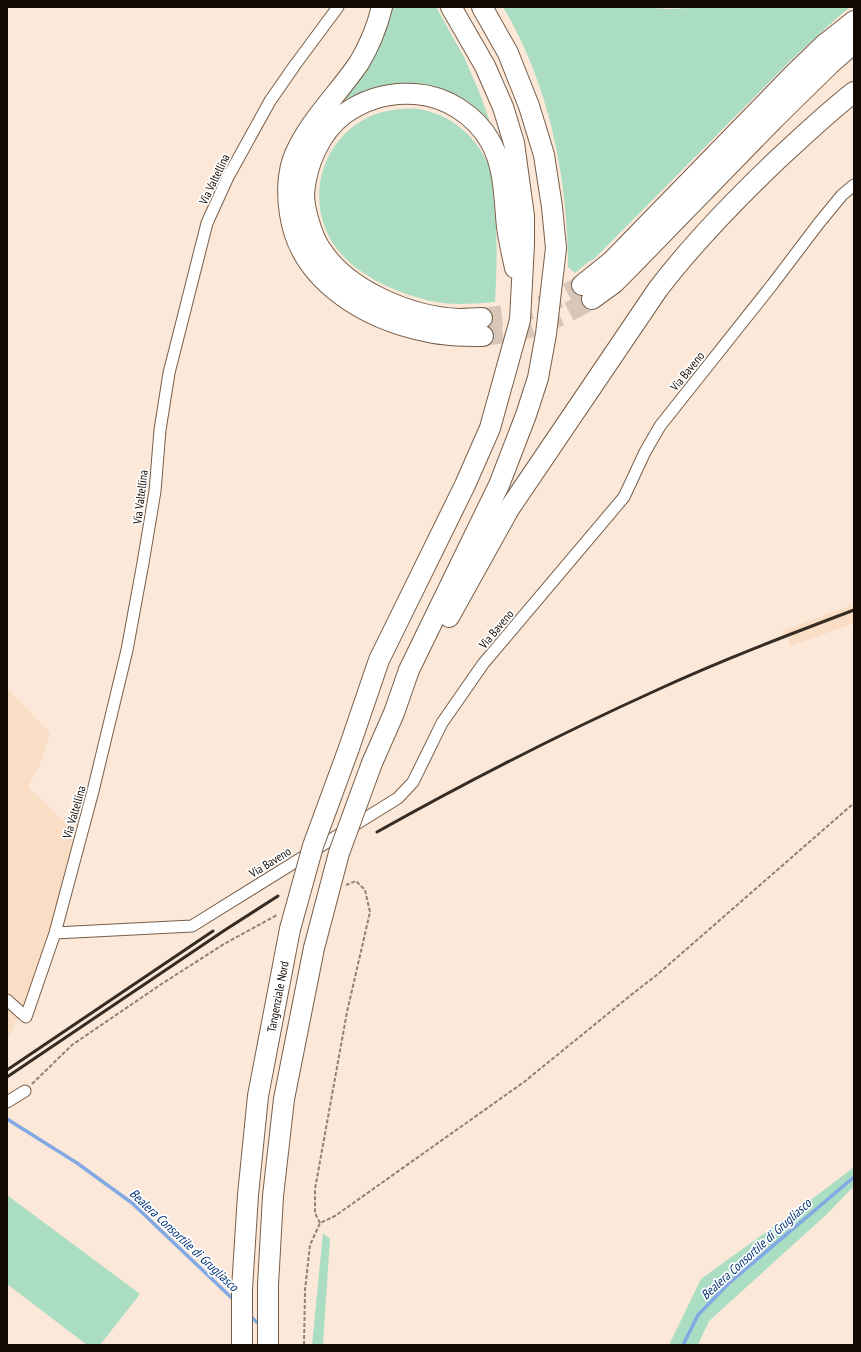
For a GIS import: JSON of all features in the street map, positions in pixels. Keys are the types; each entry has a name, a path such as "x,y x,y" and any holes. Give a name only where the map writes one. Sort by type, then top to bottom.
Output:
{"highway":[{"path":"382,7 378,25 358,64 305,134 294,156 289,179 288,205 291,226 301,249 311,266 333,289 352,303 375,315 403,326 430,333 459,336 482,327 460,319 414,312 357,285 342,274 330,262 314,237 308,218 304,196 307,174 315,152 328,131 343,114 362,103 382,96 404,93 423,94 444,101 462,110 478,124 490,142 501,170 508,229 521,299"},
{"path":"451,7 485,66 503,107 514,143 524,216 521,299"},
{"path":"268,1345 268,1285 273,1196 284,1099 314,948 339,853 372,763 394,712 409,670 499,485 526,415 538,378 556,248 552,207 544,155 529,106 508,53 482,7"},
{"path":"854,21 826,44 792,76 612,261 587,292 614,283 774,119 830,64 854,44"},
{"path":"394,712 428,657 509,509 658,289 691,248 742,193 799,139 854,92"},
{"name":"Tangenziale Nord","path":"242,1345 242,1289 248,1195 258,1096 290,929 313,846 349,748 378,660 464,485 490,428 510,362 520,320 521,299"}],"street":[{"name":"Via Valtellina","path":"7,1000 26,1017 55,933 93,791 127,650 144,563 155,491 160,430 169,373 207,223 228,176 270,101 338,7"},
{"name":"Via Baveno","path":"55,933 192,926 398,798 413,782 442,723 483,664 624,497 645,452 660,426 772,285 819,222 842,194 854,184"},
{"path":"7,1102 25,1092"}],"path":[{"path":"304,1345 305,1290 310,1245 320,1223 335,1216 524,1082 658,974 854,803"}],"shaded area":[{"path":"854,604 854,623 791,646 782,631"},
{"path":"7,688 50,733 40,764 28,787 76,833 51,932 25,1006 7,1039"}],"green space":[{"path":"392,7 436,7 465,59 490,122 470,103 454,94 423,84 392,85 376,88 344,100 367,67 379,45"},
{"path":"503,7 633,7 671,9 702,7 850,7 791,60 593,260 588,262 575,273 568,267 564,200 560,166 553,132 533,68"},
{"path":"401,109 417,109 430,112 451,121 461,128 477,144 488,164 492,180 496,221 497,262 495,302 464,304 445,303 414,297 384,285 370,277 346,259 332,242 323,223 319,202 320,182 326,162 336,144 350,129 373,115"},
{"path":"854,1167 854,1186 827,1214 709,1321 698,1345 669,1345 701,1279"},
{"path":"7,1195 140,1294 100,1345 87,1345 7,1284"},
{"path":"323,1233 330,1239 323,1345 312,1345"}],"waterway":[{"name":"Bealera Consortile di Grugliasco","path":"7,1119 77,1163 132,1203 235,1301"},
{"name":"Bealera Consortile di Grugliasco","path":"683,1345 698,1315 728,1284 854,1177"},
{"name":"Bealera Consortile di Grugliasco","path":"249,1315 261,1326"}],"tunnel":[{"path":"482,318 525,311 559,298 582,285"},
{"path":"483,336 513,332 546,322 565,314 592,299"}],"railway":[{"path":"377,832 446,794 621,706 730,658 854,610"},
{"path":"7,1077 278,896"},
{"path":"7,1070 213,931"}]}
